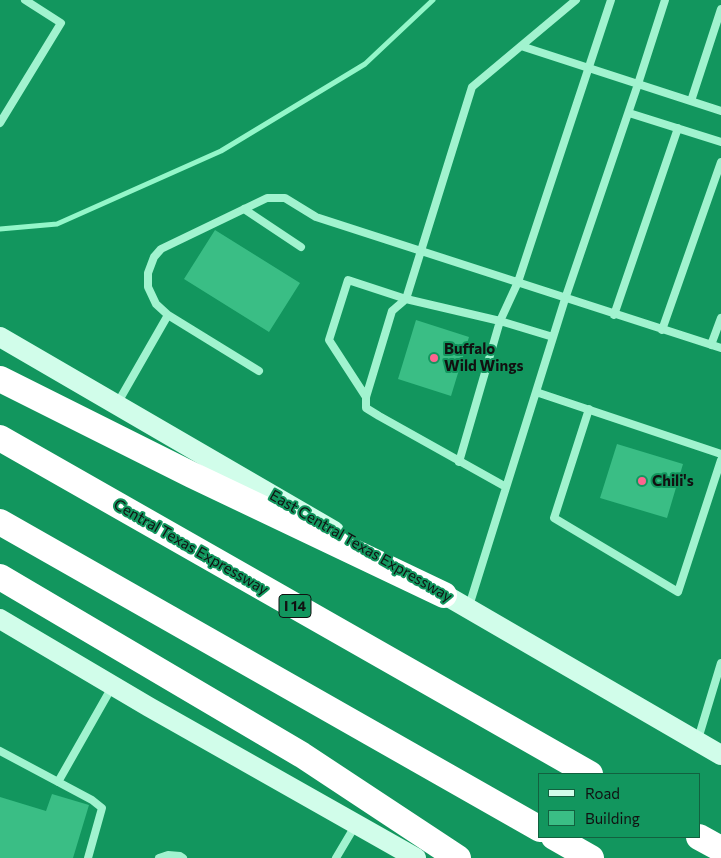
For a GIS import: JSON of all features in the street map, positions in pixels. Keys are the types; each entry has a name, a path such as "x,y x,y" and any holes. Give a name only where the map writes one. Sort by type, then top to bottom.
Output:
{"highway":[{"path":"0,379 192,475 444,594"},
{"name":"Central Texas Expressway","path":"0,438 588,773"},
{"path":"0,522 538,828"},
{"path":"0,577 302,755 458,858"},
{"path":"556,838 591,858"},
{"path":"701,838 721,849"}],"main road":[{"name":"East Central Texas Expressway","path":"0,337 721,755"},
{"path":"0,619 113,686 416,858"}],"lane":[{"path":"0,123 61,23 26,0"},
{"path":"506,488 366,408 366,397 392,311 406,300 472,87 576,0"},
{"path":"459,462 500,320 518,282 611,0"},
{"path":"468,608 565,299 665,0"},
{"path":"692,102 721,9"},
{"path":"521,46 721,111"},
{"path":"628,113 721,142"},
{"path":"614,315 678,128"},
{"path":"662,330 721,162"},
{"path":"258,371 168,315 156,304 148,288 148,272 154,257 161,249 267,198 285,198 316,217 614,315 721,348"},
{"path":"244,209 301,246"},
{"path":"366,397 329,340 348,280 406,300 500,320 553,338"},
{"path":"117,404 168,315"},
{"path":"711,345 721,318"},
{"path":"536,392 721,454"},
{"path":"588,409 554,518 678,592 721,460"},
{"path":"697,741 721,663"},
{"path":"58,782 113,686"},
{"path":"0,751 92,800 102,808 88,858"},
{"path":"336,858 356,824"},
{"path":"159,858 168,855 183,858"}],"building":[{"path":"215,230 300,283 269,332 184,279"},
{"name":"Buffalo Wild Wings","path":"416,320 469,337 451,396 398,379"},
{"name":"Chili's","path":"617,444 683,464 667,518 600,498"},
{"path":"52,794 89,805 73,858 0,858 0,797 46,811"}],"waterway":[{"path":"0,229 57,224 221,151 365,64 433,0"}],"place":[{"name":"Buffalo Wild Wings","path":"434,358"},
{"name":"Chili's","path":"642,481"}]}
